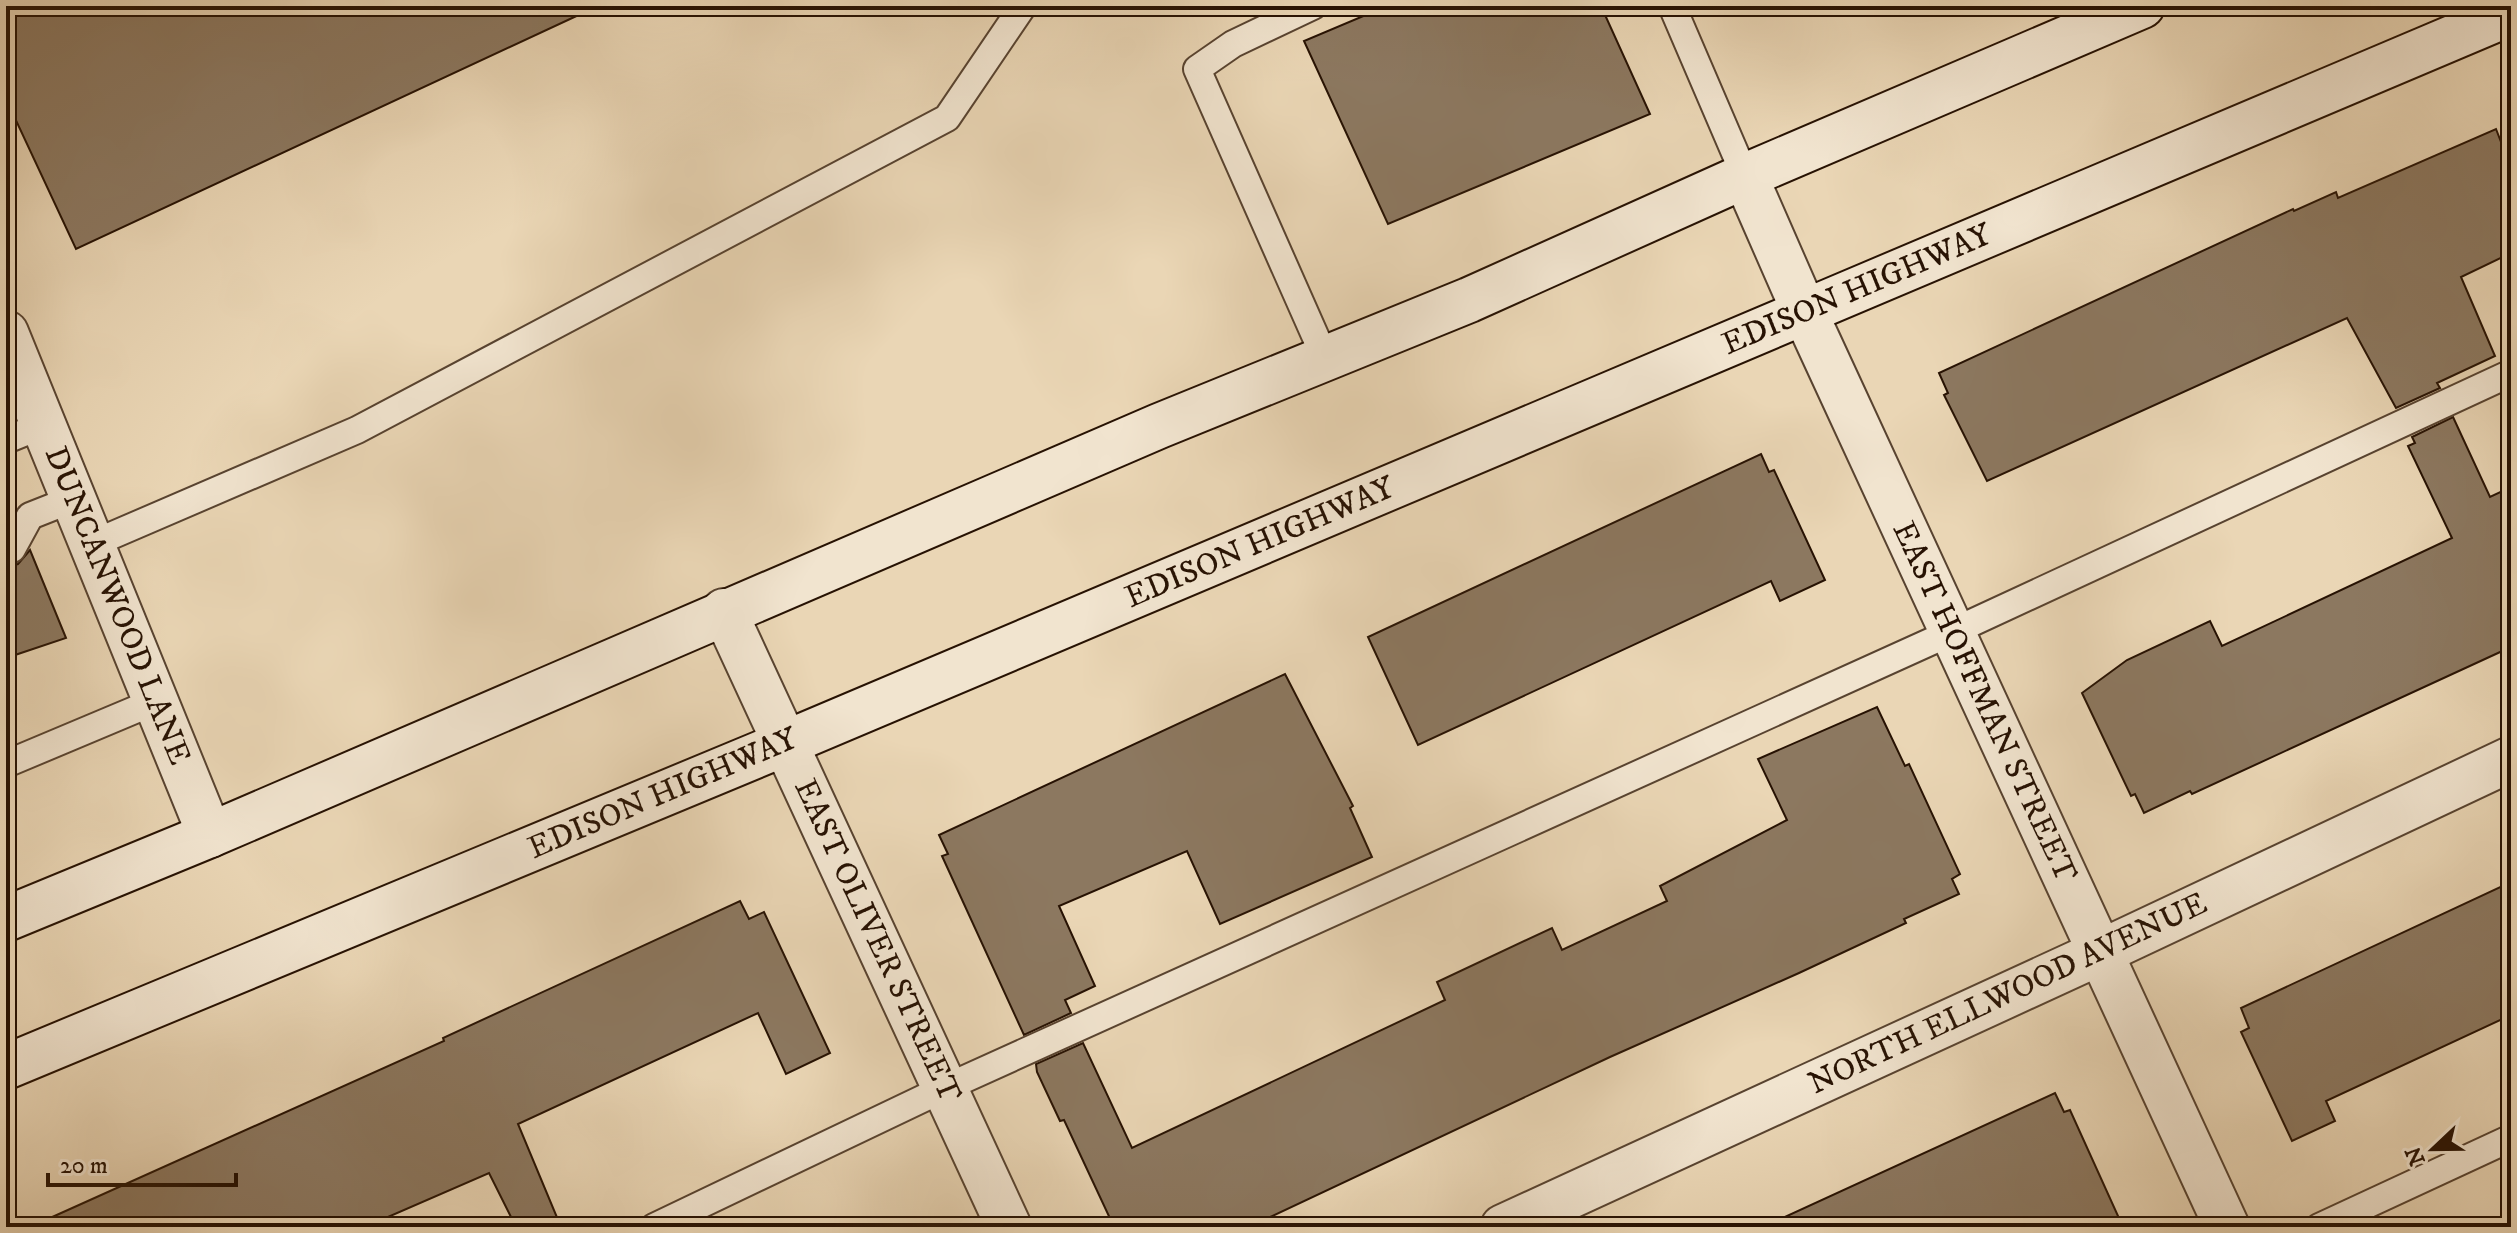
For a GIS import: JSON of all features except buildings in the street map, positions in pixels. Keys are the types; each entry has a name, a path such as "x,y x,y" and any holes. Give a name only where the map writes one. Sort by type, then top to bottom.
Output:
{"main road":[{"path":"6,919 210,835 724,611 1469,300 1745,176 2142,6"},
{"name":"EDISON HIGHWAY","path":"6,1067 786,743 2511,13"},
{"name":"EAST HOFFMAN STREET","path":"1745,176 1805,313 2227,1227"},
{"name":"DUNCANWOOD LANE","path":"6,333 25,433 73,499 210,835"},
{"name":"EAST OLIVER STREET","path":"724,611 1009,1227"},
{"name":"NORTH ELLWOOD AVENUE","path":"1503,1227 2099,953 2511,759"}],"lane":[{"path":"92,544 357,430 947,118 1023,6"},
{"path":"1313,6 1233,44 1197,69 1325,358"},
{"path":"1672,6 1745,176"},
{"path":"654,1227 945,1088 1952,632 2511,373"},
{"path":"6,551 12,549 18,512 73,499"},
{"path":"6,764 156,701"},
{"path":"2319,1227 2511,1138"}]}
